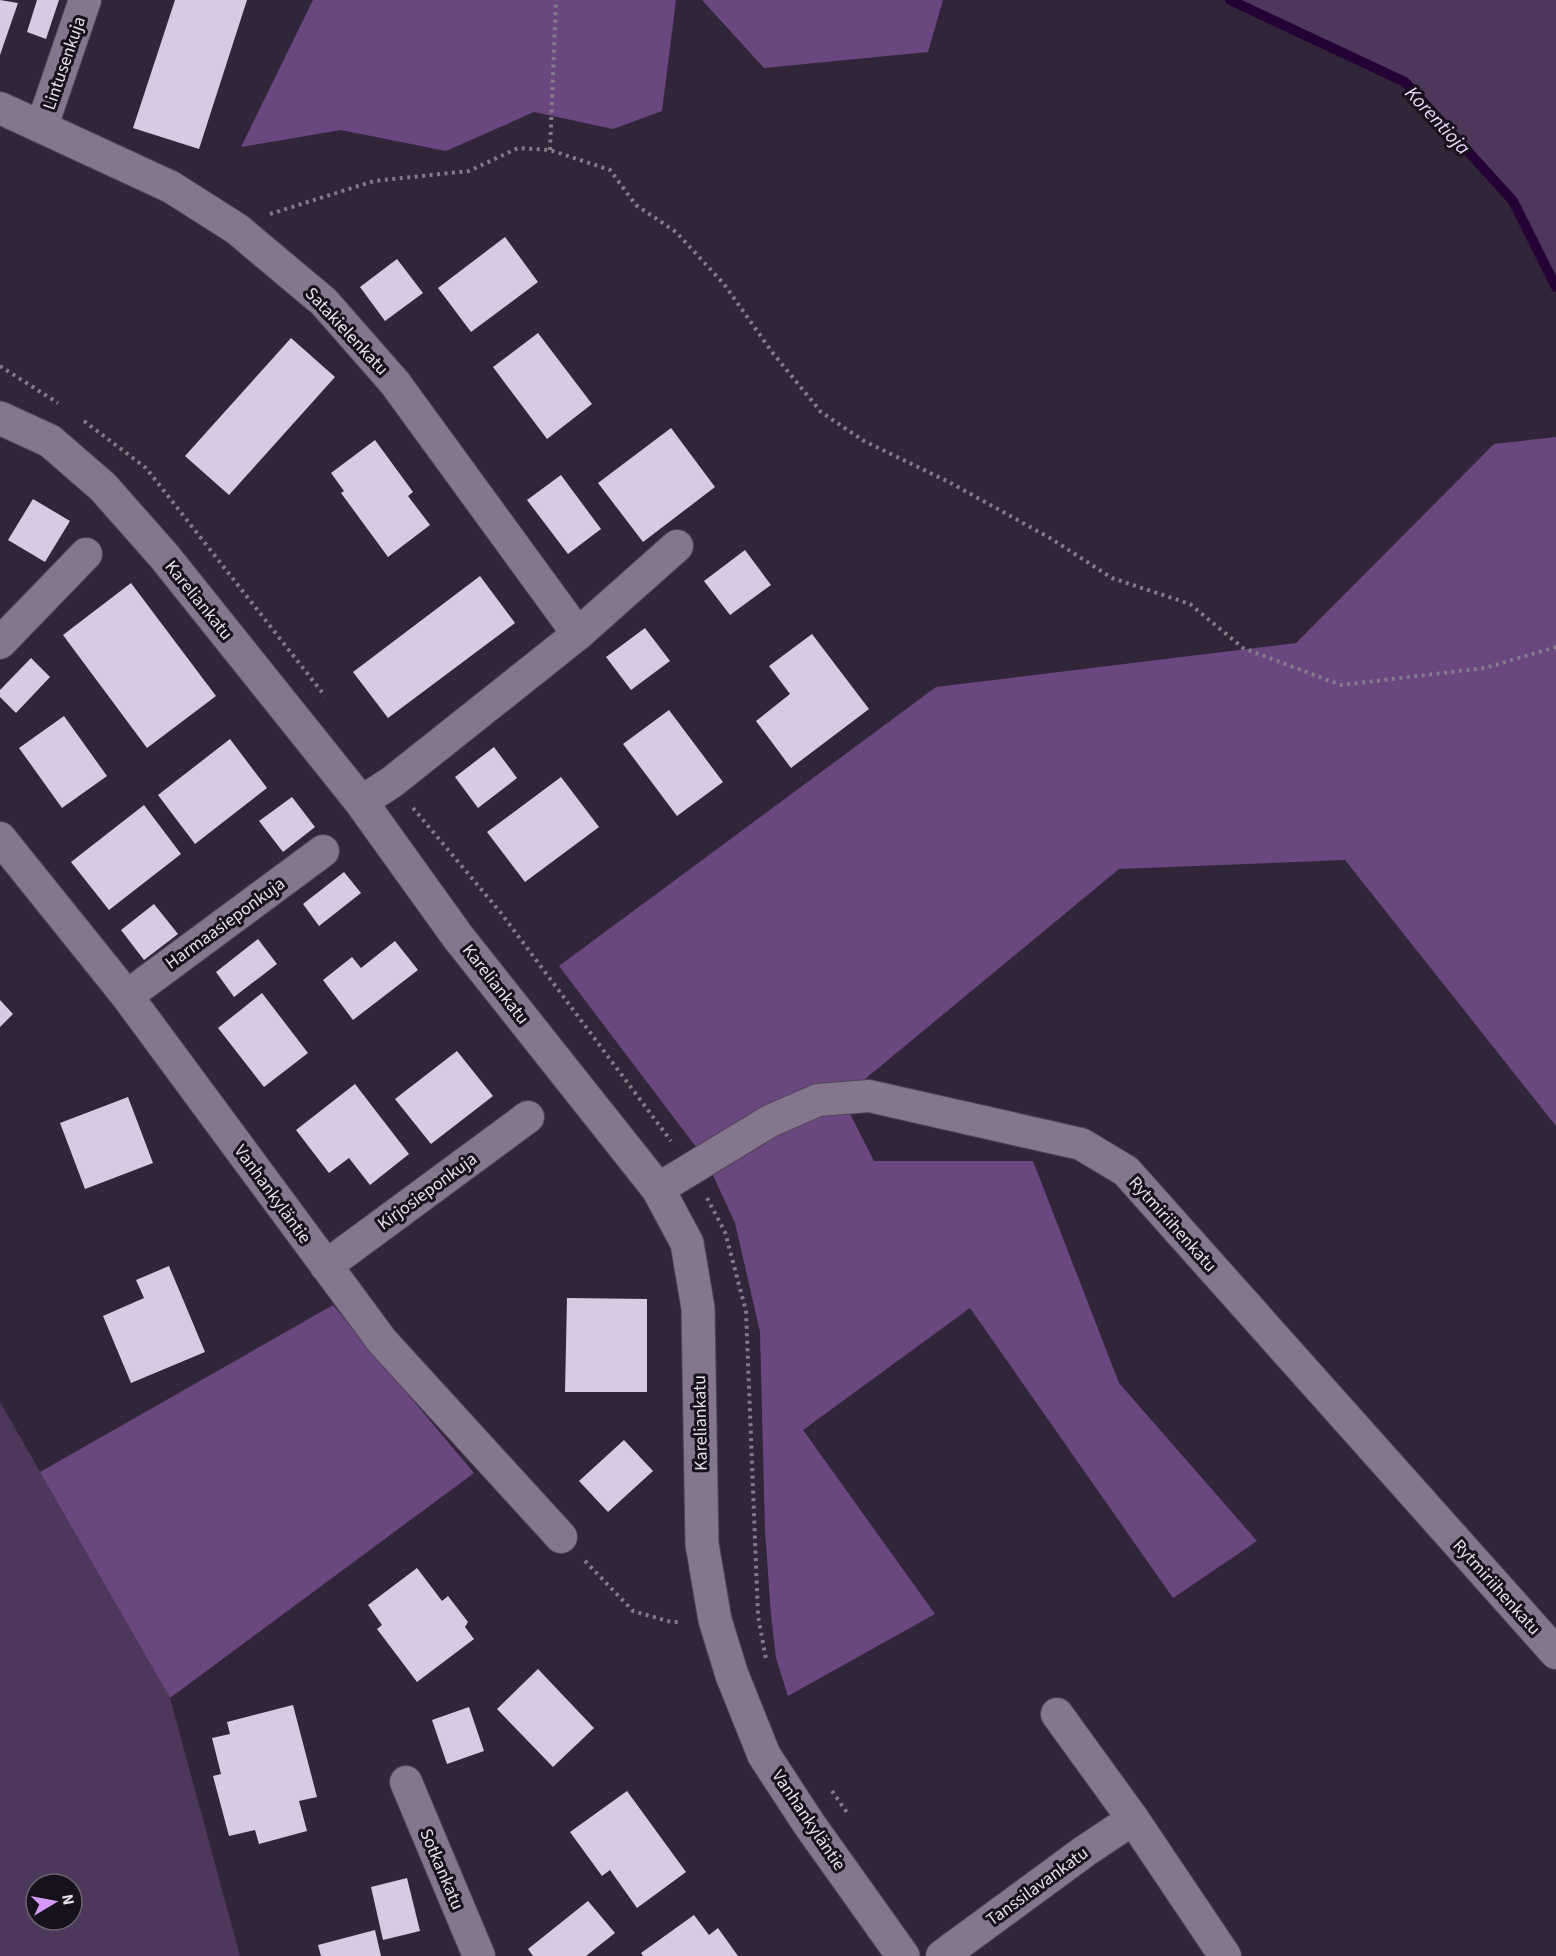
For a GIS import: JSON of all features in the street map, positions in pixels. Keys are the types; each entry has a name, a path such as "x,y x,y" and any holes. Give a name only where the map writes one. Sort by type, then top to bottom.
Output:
{"street":[{"name":"Lintusenkuja","path":"42,126 85,0"},
{"name":"Satakielenkatu","path":"0,108 171,187 237,230 324,302 395,383 578,634"},
{"name":"Kareliankatu","path":"0,418 50,441 103,487 164,556 361,802 458,937 658,1189 687,1243 698,1308 702,1544 715,1620 732,1675"},
{"path":"361,802 392,782 578,634 677,546"},
{"path":"0,644 87,554"},
{"name":"Vanhankyläntie","path":"0,838 127,996 382,1341 561,1537"},
{"name":"Harmaasieponkuja","path":"127,996 323,851"},
{"name":"Rytmiriihenkatu","path":"658,1189 770,1120 818,1100 869,1096 1081,1144 1126,1171 1556,1653"},
{"name":"Kirjosieponkuja","path":"326,1266 528,1117"},
{"name":"Vanhankyläntie","path":"732,1675 764,1755 809,1824 903,1956"},
{"path":"1057,1714 1133,1820 1225,1956"},
{"name":"Sotkankatu","path":"406,1782 479,1956"},
{"name":"Tanssilavankatu","path":"942,1956 1085,1851 1133,1820"}],"path":[{"path":"550,150 556,0"},
{"path":"237,230 277,211 374,181 469,171 518,148 550,150 609,170 636,205 676,232 724,284 772,352 821,412 864,441 949,482 1050,538 1112,578 1190,604 1243,648 1341,686 1485,668 1556,646"},
{"path":"561,1537 633,1611 671,1622 758,1616 767,1665"},
{"path":"827,1783 853,1821"}],"shaded area":[{"path":"313,0 676,0 662,111 613,129 534,112 446,151 341,130 241,147"},
{"path":"702,0 943,0 928,52 764,68"},
{"path":"1230,0 1556,0 1556,287 1513,201 1405,82"},
{"path":"1556,437 1556,1126 1345,860 1119,869 842,1098 874,1161 1033,1161 1119,1383 1257,1541 1173,1598 970,1308 803,1430 935,1614 788,1696 776,1658 771,1615 765,1530 760,1332 735,1223 706,1160 559,966 936,687 1296,643 1494,444"},
{"path":"333,1305 474,1473 170,1698 40,1472"},
{"path":"0,1402 170,1698 240,1956 0,1956"}],"building":[{"path":"0,0 18,3 0,55"},
{"path":"37,0 59,0 46,39 27,32"},
{"path":"175,0 247,0 199,149 133,128"},
{"path":"505,237 538,282 471,332 438,288"},
{"path":"397,259 423,293 385,321 360,287"},
{"path":"538,333 592,404 547,439 493,367"},
{"path":"291,338 335,377 229,495 185,456"},
{"path":"671,428 715,487 643,542 598,483"},
{"path":"375,440 413,492 408,496 430,525 388,557 341,493 344,491 331,473"},
{"path":"561,475 601,529 568,554 527,500"},
{"path":"33,499 70,521 45,562 8,540"},
{"path":"745,550 771,585 730,615 704,581"},
{"path":"480,576 515,623 388,718 353,672"},
{"path":"131,583 216,696 147,748 63,635"},
{"path":"645,628 670,661 631,690 606,657"},
{"path":"812,634 869,709 791,768 756,721 790,694 769,666"},
{"path":"31,658 50,677 16,713 0,697 0,690"},
{"path":"669,710 723,782 677,816 623,744"},
{"path":"64,716 107,776 62,808 19,748"},
{"path":"230,739 267,788 195,844 158,795"},
{"path":"494,747 517,778 478,808 455,777"},
{"path":"561,777 599,827 525,882 487,832"},
{"path":"292,797 315,827 283,852 259,821"},
{"path":"144,805 181,854 109,910 71,862"},
{"path":"344,872 361,893 319,926 303,904"},
{"path":"154,904 178,934 144,960 121,930"},
{"path":"258,939 277,964 234,997 216,972"},
{"path":"395,941 418,970 353,1020 323,980 352,957 361,968"},
{"path":"262,993 308,1053 264,1087 218,1028"},
{"path":"0,1000 13,1014 0,1027"},
{"path":"457,1051 493,1096 431,1144 395,1099"},
{"path":"355,1084 409,1154 370,1185 349,1158 329,1173 296,1130"},
{"path":"128,1097 153,1163 85,1189 60,1123"},
{"path":"169,1266 205,1352 131,1383 103,1316 144,1298 136,1280"},
{"path":"567,1298 647,1299 647,1392 565,1392"},
{"path":"624,1440 653,1471 608,1512 579,1481"},
{"path":"417,1568 442,1601 448,1596 468,1622 465,1627 474,1639 417,1682 377,1629 382,1625 368,1605"},
{"path":"538,1669 594,1728 553,1767 497,1709"},
{"path":"293,1705 317,1797 299,1801 307,1831 259,1844 255,1830 229,1836 213,1776 221,1774 212,1738 230,1734 227,1722"},
{"path":"469,1707 484,1751 447,1764 432,1720"},
{"path":"627,1791 686,1872 637,1908 610,1870 602,1876 570,1832"},
{"path":"407,1878 420,1931 383,1940 371,1887"},
{"path":"588,1901 615,1933 586,1956 533,1956 528,1949"},
{"path":"694,1915 709,1935 718,1928 738,1956 643,1956 641,1953"},
{"path":"375,1930 381,1956 321,1956 318,1945"}],"waterway":[{"name":"Korentioja","path":"1230,0 1405,82 1513,201 1556,287"}]}
